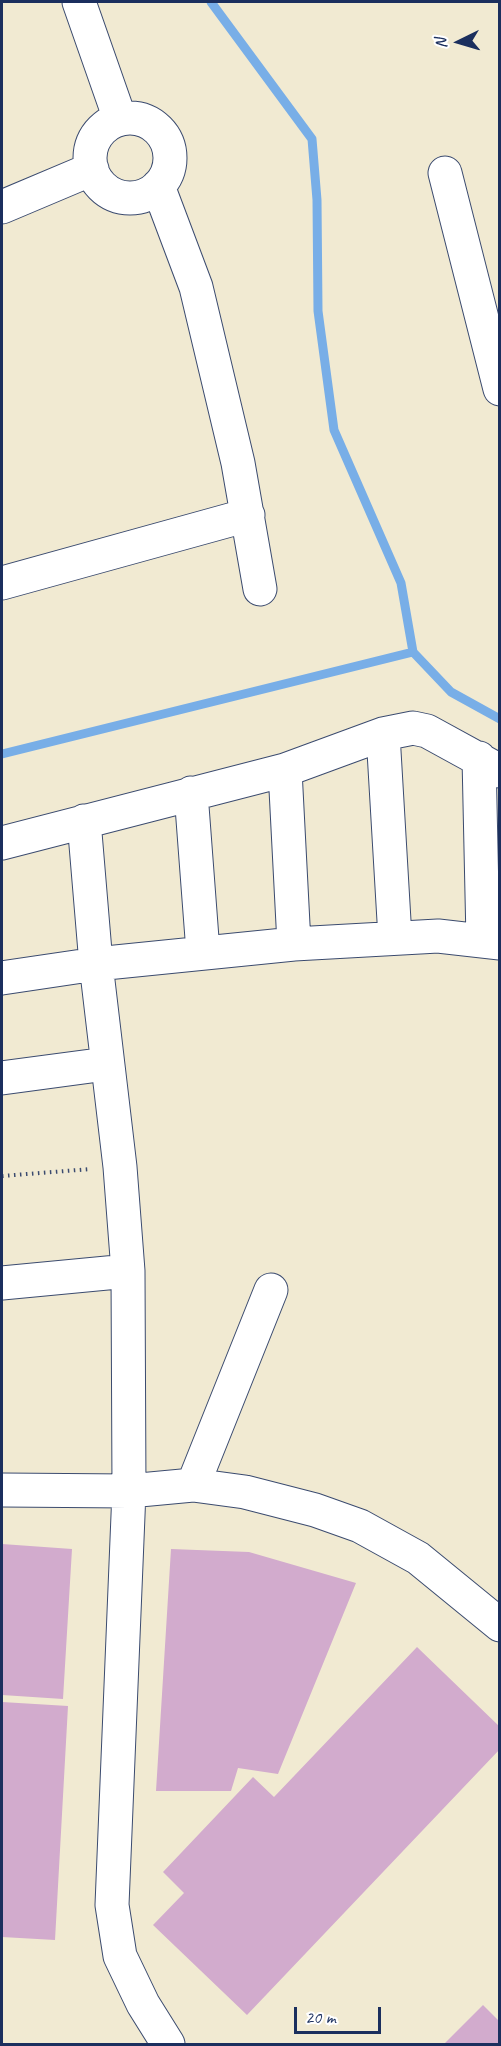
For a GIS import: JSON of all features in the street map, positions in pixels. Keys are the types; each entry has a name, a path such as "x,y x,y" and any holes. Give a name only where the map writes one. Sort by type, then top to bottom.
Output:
{"street":[{"path":"79,2 120,119"},
{"path":"120,119 141,119 154,125 163,135 169,147 168,173 158,186 139,198 119,196 102,187 92,169 90,151 95,138 103,128 120,119"},
{"path":"2,207 92,169"},
{"path":"445,173 488,292 500,389"},
{"path":"158,186 196,287 248,515 260,589"},
{"path":"2,583 248,515"},
{"path":"2,843 285,770 383,734 413,728 428,731 489,765 491,942 438,936 294,944 96,964 2,978"},
{"path":"383,734 395,938"},
{"path":"285,770 294,944"},
{"path":"191,793 203,952"},
{"path":"84,821 106,1064 120,1167 128,1271 129,1491 112,1905 120,1956 142,2004 168,2044"},
{"path":"2,1078 106,1064"},
{"path":"2,1283 128,1271"},
{"path":"193,1485 271,1290"},
{"path":"2,1490 129,1491 193,1485 245,1492 315,1510 360,1526 418,1558 476,1603 500,1625"}],"path":[{"path":"2,1176 120,1167"}],"building":[{"path":"2,1544 72,1549 63,1699 2,1695"},
{"path":"171,1549 249,1552 356,1583 278,1774 238,1768 231,1791 156,1791"},
{"path":"417,1647 500,1727 500,1749 247,2015 153,1925 184,1893 163,1872 253,1777 274,1797"},
{"path":"2,1702 68,1706 55,1940 2,1937"},
{"path":"483,2005 500,2022 500,2044 444,2044"}],"waterway":[{"path":"211,2 312,139 317,200 318,311 334,430 401,583 413,652 451,692 500,719"},
{"path":"2,754 413,652"}]}
